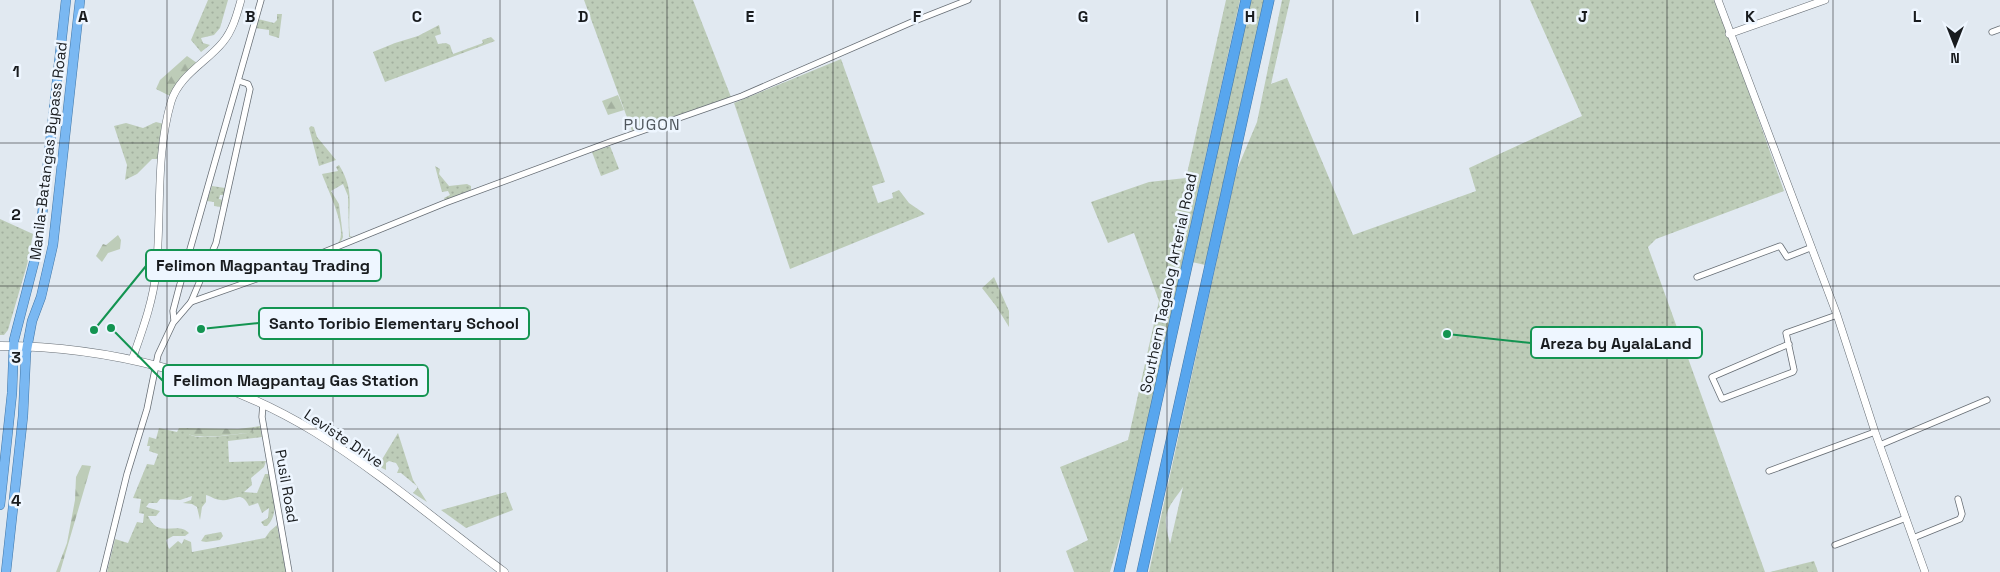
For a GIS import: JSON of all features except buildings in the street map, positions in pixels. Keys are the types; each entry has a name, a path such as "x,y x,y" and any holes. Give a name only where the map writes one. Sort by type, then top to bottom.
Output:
{"highway":[{"name":"Manila-Batangas Bypass Road","path":"0,506 12,393 13,346 39,243 66,0"},
{"name":"Manila-Batangas Bypass Road","path":"6,572 24,406 27,346 53,245 80,0"},
{"name":"Southern Tagalog Arterial Road","path":"1119,572 1246,0"},
{"path":"1142,572 1269,0"},
{"path":"62,39 76,41"}],"main road":[{"name":"Leviste Drive","path":"0,346 27,346 132,360 190,375 263,404 315,432 345,452 504,572"}],"street":[{"path":"132,360 154,288 159,232 161,157 171,101 176,90 194,68 225,39 241,0"},
{"path":"174,320 173,311 179,288 261,0"},
{"path":"191,302 265,276 445,203 742,96 912,22 968,0"},
{"path":"1718,0 1729,34 1836,315 1925,572"},
{"path":"1729,34 1822,1"},
{"path":"1992,32 2000,29"},
{"path":"103,572 162,347 174,320 191,302 219,232 250,89 248,84 239,81"},
{"path":"1697,277 1780,246 1787,257 1810,248"},
{"path":"1789,344 1712,376 1722,399 1793,372 1789,344 1787,332 1836,315"},
{"path":"1880,445 1987,400"},
{"name":"Pusil Road","path":"263,404 262,417 289,572"},
{"path":"1769,471 1875,432"},
{"path":"1913,538 1960,519 1962,514 1958,499"},
{"path":"1836,545 1906,518"}],"green space":[{"path":"208,0 228,0 220,28 214,35 201,38 203,43 210,45 201,52 191,40"},
{"path":"584,0 693,0 731,97 632,131"},
{"path":"1226,0 1240,0 1128,511 1110,572 1074,572 1066,551 1088,540 1060,467 1128,440 1159,301 1134,233 1108,243 1091,202 1149,182 1186,178"},
{"path":"1250,0 1264,0 1205,265 1192,262"},
{"path":"1282,0 1290,0 1271,84 1287,78 1353,235 1476,191 1469,168 1582,116 1530,0 1716,0 1784,191 1656,239 1648,247 1765,572 1149,572 1236,172 1257,122","holes":["1183,487 1170,544 1166,527 1167,513"]},
{"path":"277,14 282,14 279,38 269,35 269,30 255,28 258,19 274,23 277,20"},
{"path":"439,25 441,34 435,36 438,44 446,43 450,45 453,54 483,43 482,40 491,37 495,41 385,82 373,52 418,36"},
{"path":"187,56 197,63 170,96 156,89 160,80"},
{"path":"841,59 885,182 872,186 878,203 893,198 892,193 899,190 909,203 925,214 790,269 734,103"},
{"path":"618,95 624,110 608,115 602,101"},
{"path":"156,122 164,124 158,159 152,159 137,174 125,180 127,165 114,126 126,123 143,128"},
{"path":"311,126 314,127 317,137 336,160 319,166 309,128"},
{"path":"610,146 619,169 601,176 592,152"},
{"path":"339,165 349,192 349,225 350,236 353,237 349,237 348,196 343,184 331,191 339,204 343,237 338,243 341,237 339,220 322,174 338,171 336,167"},
{"path":"435,166 440,169 439,174 449,186 467,184 471,186 471,190 445,200 444,198 450,195 448,191 442,192"},
{"path":"212,186 225,188 224,195 220,195 219,199 223,200 221,207 214,206 214,202 207,201"},
{"path":"0,219 33,234 27,265 8,330 4,335 0,335"},
{"path":"118,235 121,240 120,249 108,253 102,262 96,256 103,244 106,245"},
{"path":"994,277 1009,311 1009,327 982,288"},
{"path":"260,426 262,437 228,441 229,462 266,461 264,467 251,478 252,485 244,492 257,493 265,474 269,474 275,508 274,514 267,526 264,526 261,522 268,518 269,508 262,513 258,503 249,506 240,497 221,500 206,495 206,502 202,507 200,520 197,507 192,504 183,503 191,500 192,496 180,500 160,499 157,503 149,503 146,507 160,511 156,516 148,516 157,527 179,528 189,533 185,536 173,536 166,540 169,549 178,541 182,544 184,539 191,542 192,552 265,538 277,525 286,572 107,572 115,539 128,543 137,522 143,523 144,514 139,513 141,499 133,498 147,464 154,465 158,454 149,451 150,446 147,446 149,437 156,439 159,428 177,432 179,428 189,428 189,434 208,437 248,433 254,430 254,427"},
{"path":"254,427 253,432 248,433 208,437 189,434 189,428 238,429"},
{"path":"398,433 413,480 417,486 401,473 397,473 399,468 396,463 389,461 386,463 386,470 378,466"},
{"path":"82,465 91,466 60,572 56,572 67,543 75,500 76,477"},
{"path":"418,487 427,502 413,493"},
{"path":"506,492 513,510 466,528 441,510"},
{"path":"221,532 223,536 220,540 201,541 205,535"},
{"path":"1814,561 1818,572 1770,572"}],"place":[{"name":"Felimon Magpantay Gas Station","path":"111,328"},
{"name":"Santo Toribio Elementary School","path":"201,329"},
{"name":"Felimon Magpantay Trading","path":"94,330"},
{"name":"Areza by AyalaLand","path":"1447,334"}],"district":[{"name":"PUGON","path":"652,124"}]}
